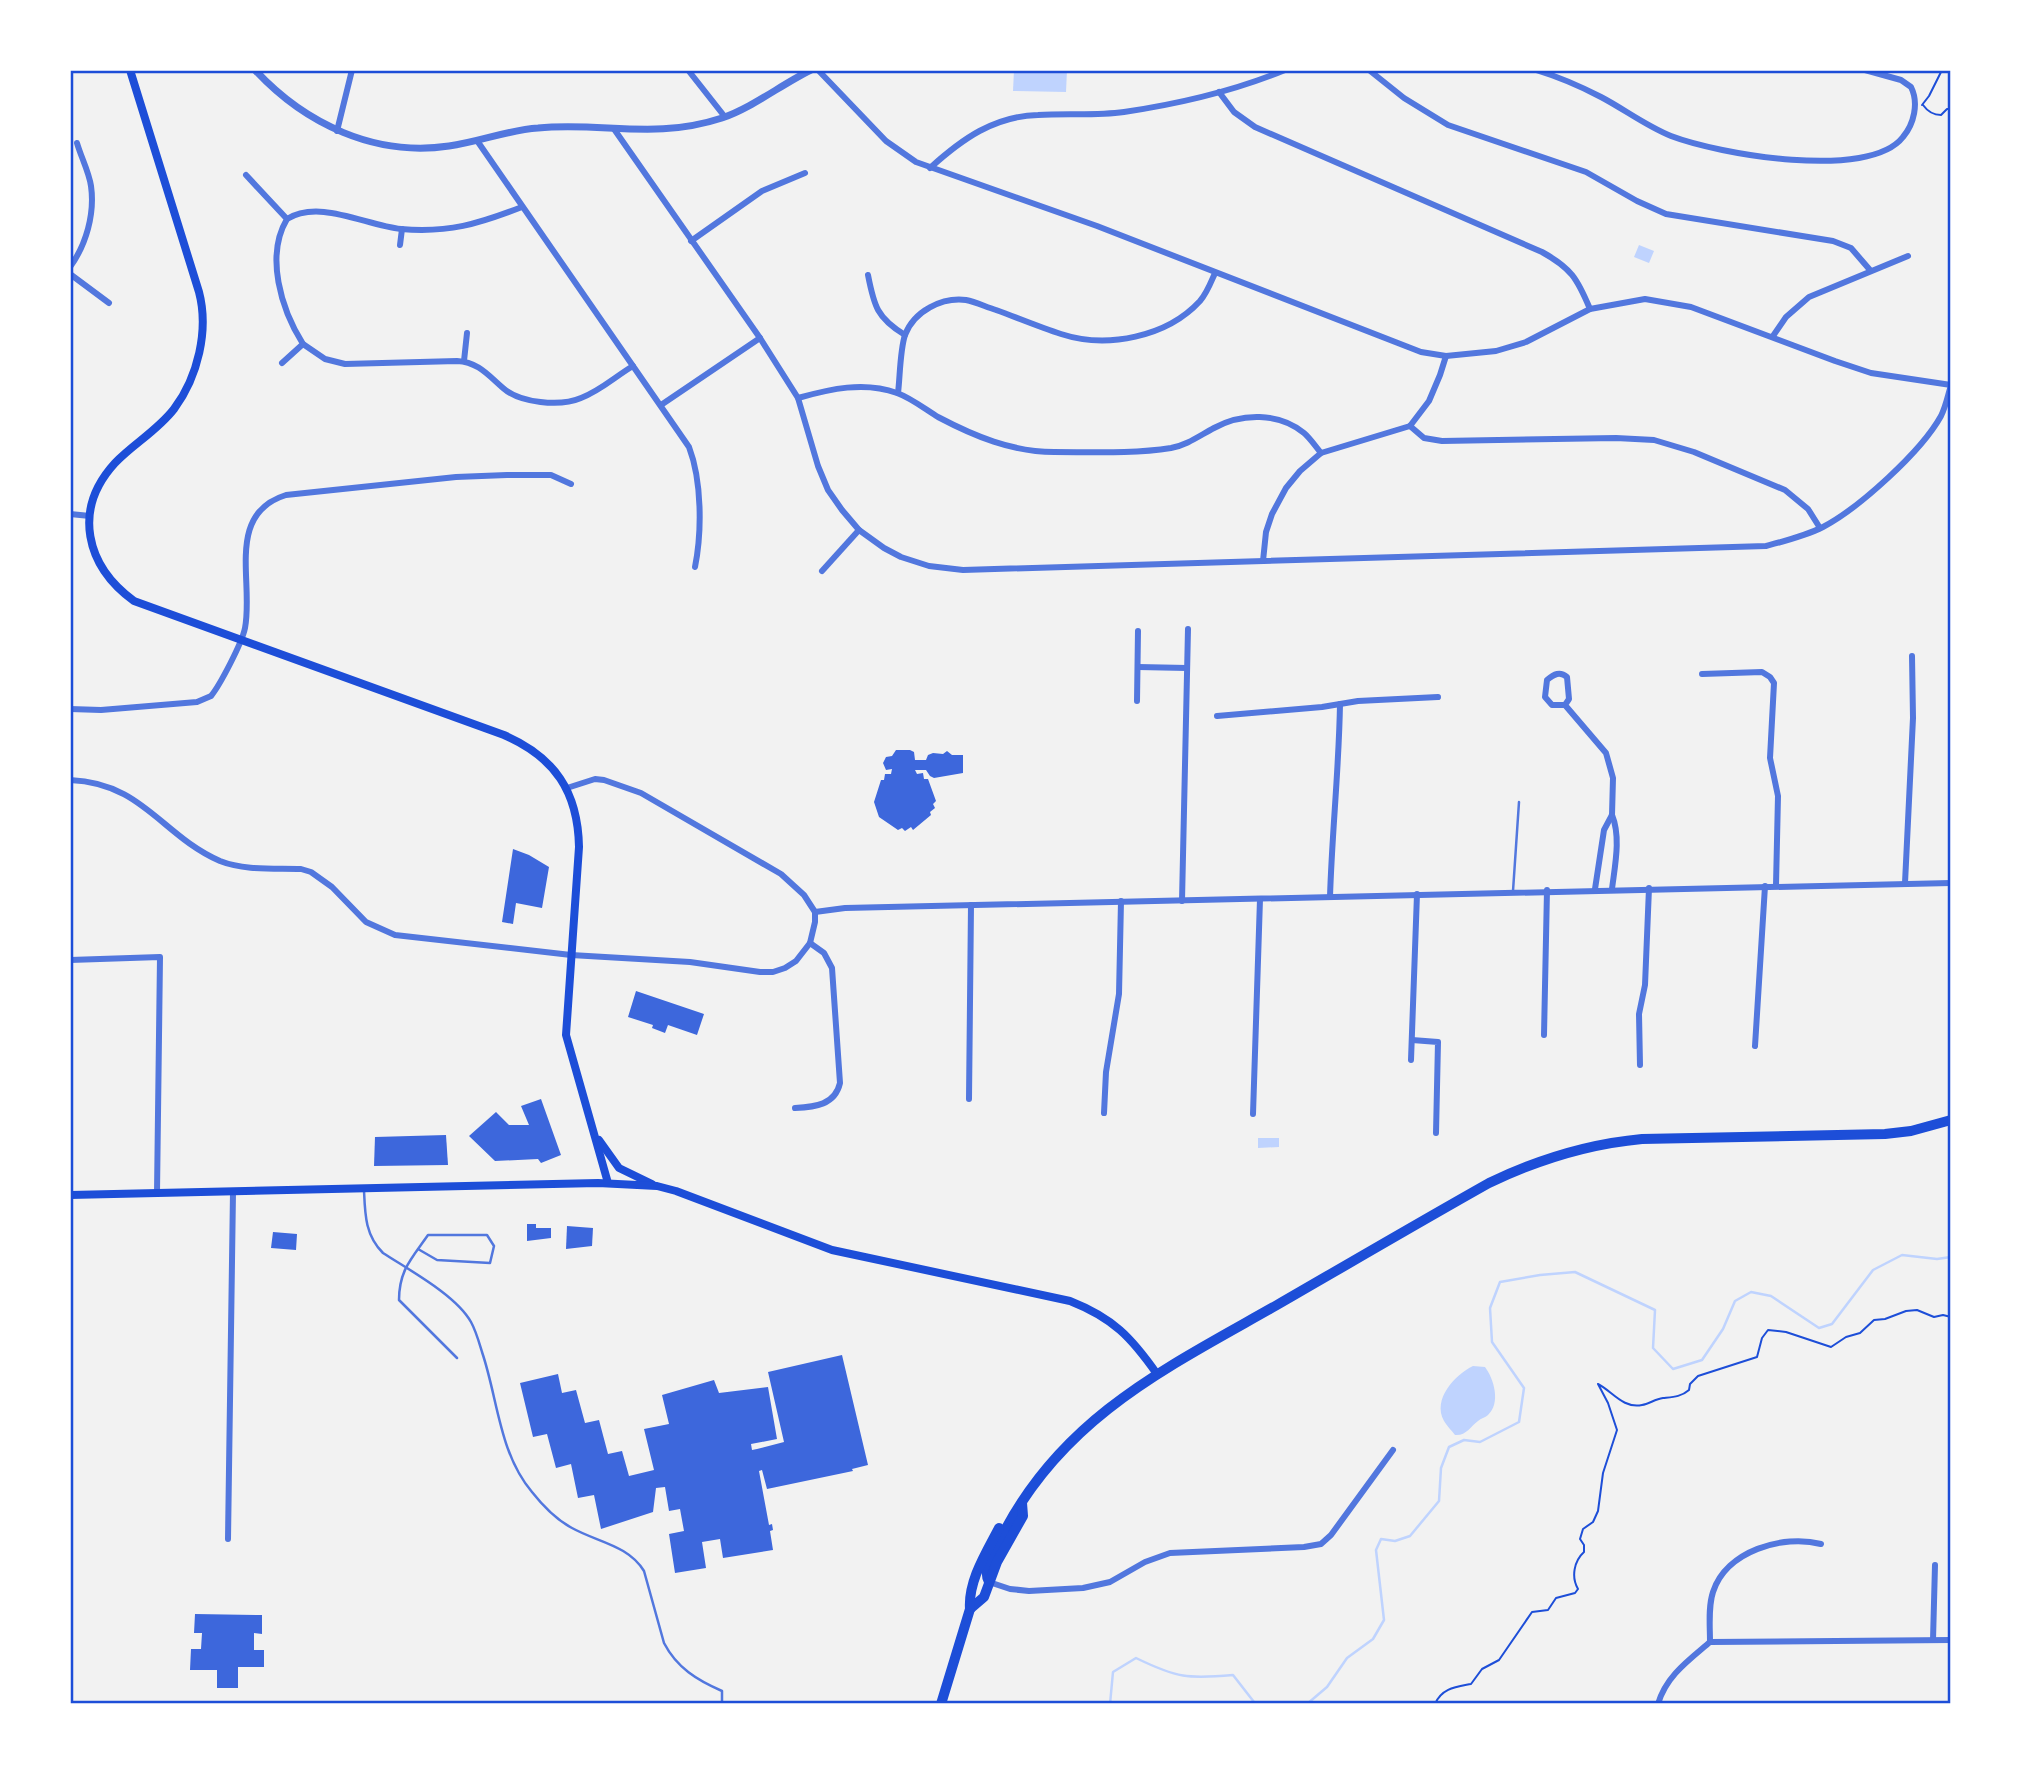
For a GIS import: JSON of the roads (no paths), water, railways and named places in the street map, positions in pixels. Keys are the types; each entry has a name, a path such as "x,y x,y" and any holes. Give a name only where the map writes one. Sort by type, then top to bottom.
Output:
{"main road":[{"path":"130,70 202,306 201,340 191,377 175,407 162,424 116,462 97,488 90,516 90,539 94,554 110,582 144,606 521,742 544,759 567,788 579,827 566,1035 608,1183"},
{"path":"970,1609 984,1597 989,1582 986,1571 989,1563 1022,1502 1044,1470 1070,1441 1107,1409 1157,1374 1489,1182 1553,1156 1612,1142 1642,1139 1864,1136 1911,1131 1951,1120"},
{"path":"592,1129 614,1164 657,1186"},
{"path":"70,1195 608,1183 657,1186 832,1250 1070,1301 1093,1310 1125,1332 1157,1374"},
{"path":"941,1704 970,1609 969,1595 984,1556 1011,1507 1022,1502"}],"street":[{"path":"255,70 299,109 337,131 368,141 410,148 448,147 533,128 577,126 657,131 680,128 725,117 811,70"},
{"path":"337,131 352,70"},
{"path":"688,70 725,117"},
{"path":"614,130 760,338 798,398 828,490 859,530 901,557 929,566 963,570 1753,547 1787,541 1821,528 1865,498 1925,438 1941,416 1951,385 1871,373 1773,336 1663,300 1628,300 1590,309 1513,347 1446,356 1421,352 1097,226 909,158 886,141 818,70"},
{"path":"930,167 969,135 1004,120 1036,114 1122,112 1219,92 1285,70"},
{"path":"1369,70 1404,98 1448,125 1586,172 1666,214 1833,242 1851,248 1870,271"},
{"path":"1536,70 1600,96 1653,127 1691,143 1711,149 1785,159 1835,161 1882,154 1901,140 1912,124 1914,94 1911,87 1901,80 1865,70"},
{"path":"1219,92 1234,112 1255,127 1542,251 1562,263 1579,282 1590,309"},
{"path":"478,142 689,447 697,473 699,548 695,566"},
{"path":"70,267 85,239 92,202 91,186 77,143"},
{"path":"691,241 762,191 805,173"},
{"path":"246,175 287,219"},
{"path":"522,207 467,226 402,229 316,210 296,213 287,219 277,239 276,260 282,295 296,333 303,344 325,359 345,364 464,361 480,366 511,395 526,400 579,400 633,366"},
{"path":"400,245 402,229"},
{"path":"1773,336 1786,317 1808,297 1908,256"},
{"path":"898,393 905,335 926,309 934,304 967,300 1064,335 1101,339 1130,338 1155,331 1184,315 1200,300 1215,273"},
{"path":"70,274 109,303"},
{"path":"867,275 881,318 905,335"},
{"path":"464,361 467,333"},
{"path":"661,405 760,338"},
{"path":"282,363 303,344"},
{"path":"1263,561 1266,532 1278,501 1300,471 1321,453 1410,426 1429,401 1446,356"},
{"path":"798,398 842,387 864,387 898,393 968,432 996,443 1050,452 1170,448 1193,440 1234,419 1254,416 1290,424 1304,433 1321,453"},
{"path":"1410,426 1418,434 1432,440 1627,438 1662,442 1694,452 1785,490 1808,509 1821,528"},
{"path":"70,709 102,710 204,700 215,691 245,628 247,545 252,521 266,503 286,495 456,477 551,475 571,484"},
{"path":"70,514 90,516"},
{"path":"822,570 859,530"},
{"path":"1182,901 1188,629"},
{"path":"1137,701 1138,631"},
{"path":"1905,883 1913,718 1912,656"},
{"path":"1138,667 1187,668"},
{"path":"1702,674 1762,672 1774,683 1770,758 1778,796 1776,885"},
{"path":"1565,705 1569,699 1567,677 1554,674 1546,683 1545,697 1552,705 1565,705 1606,753 1614,778 1612,815 1604,830 1600,847 1595,889"},
{"path":"1217,716 1438,697"},
{"path":"1330,897 1332,817 1338,773 1340,704"},
{"path":"70,780 95,783 129,796 183,838 222,862 237,866 301,869 311,872 332,887 366,922 395,935 571,955 662,960 740,971 773,972 796,961 810,943 815,912 804,895 781,874 641,793 595,779 567,788"},
{"path":"1612,815 1616,824 1612,889"},
{"path":"815,912 845,908 1547,890 1951,883"},
{"path":"1755,1046 1765,886"},
{"path":"1640,1065 1639,1014 1645,985 1649,888"},
{"path":"1544,1035 1547,890"},
{"path":"1411,1060 1417,894"},
{"path":"1253,1114 1260,899"},
{"path":"1104,1113 1106,1072 1119,994 1121,901"},
{"path":"969,1099 971,905"},
{"path":"795,1108 813,1107 828,1102 838,1092 840,1083 832,968 824,953 810,943"},
{"path":"70,960 160,957 157,1193"},
{"path":"1412,1040 1438,1042 1436,1133"},
{"path":"228,1539 233,1192"},
{"path":"989,1582 1010,1589 1029,1591 1083,1588 1110,1582 1145,1562 1170,1553 1321,1544 1331,1535 1392,1450"},
{"path":"1710,1642 1710,1602 1713,1592 1718,1581 1735,1562 1747,1553 1781,1543 1809,1541 1821,1544"},
{"path":"1933,1640 1934,1565"},
{"path":"1658,1704 1665,1684 1710,1642 1951,1640"}],"lane":[{"path":"1513,891 1520,802"},
{"path":"364,1189 366,1223 375,1245 444,1294 471,1320 485,1360 509,1454 528,1487 569,1527 627,1552 639,1562 644,1570 668,1652 685,1672 722,1691 722,1704"},
{"path":"418,1249 437,1260 490,1263 494,1246 487,1235 428,1235 418,1249 406,1268 399,1281 399,1300 457,1359"}],"water":[{"path":"1014,70 1067,70 1066,92 1013,91"},
{"path":"1639,245 1654,251 1649,263 1634,257"},
{"path":"1258,1138 1279,1138 1279,1147 1258,1148"},
{"path":"1473,1366 1485,1367 1488,1372 1495,1391 1494,1404 1487,1416 1465,1433 1455,1435 1441,1413 1443,1396 1459,1375"}],"waterway":[{"path":"1307,1704 1327,1687 1347,1658 1373,1639 1384,1620 1376,1550 1381,1539 1395,1541 1410,1536 1439,1501 1441,1468 1449,1447 1464,1440 1480,1442 1519,1422 1524,1388 1492,1342 1490,1308 1500,1282 1575,1272 1655,1310 1653,1348 1673,1369 1702,1360 1723,1329 1735,1301 1751,1292 1771,1296 1819,1328 1832,1324 1873,1270 1902,1255 1937,1259 1951,1257"},
{"path":"1110,1704 1113,1672 1136,1658 1162,1670 1183,1675 1233,1675 1254,1702 1261,1704"}]}
